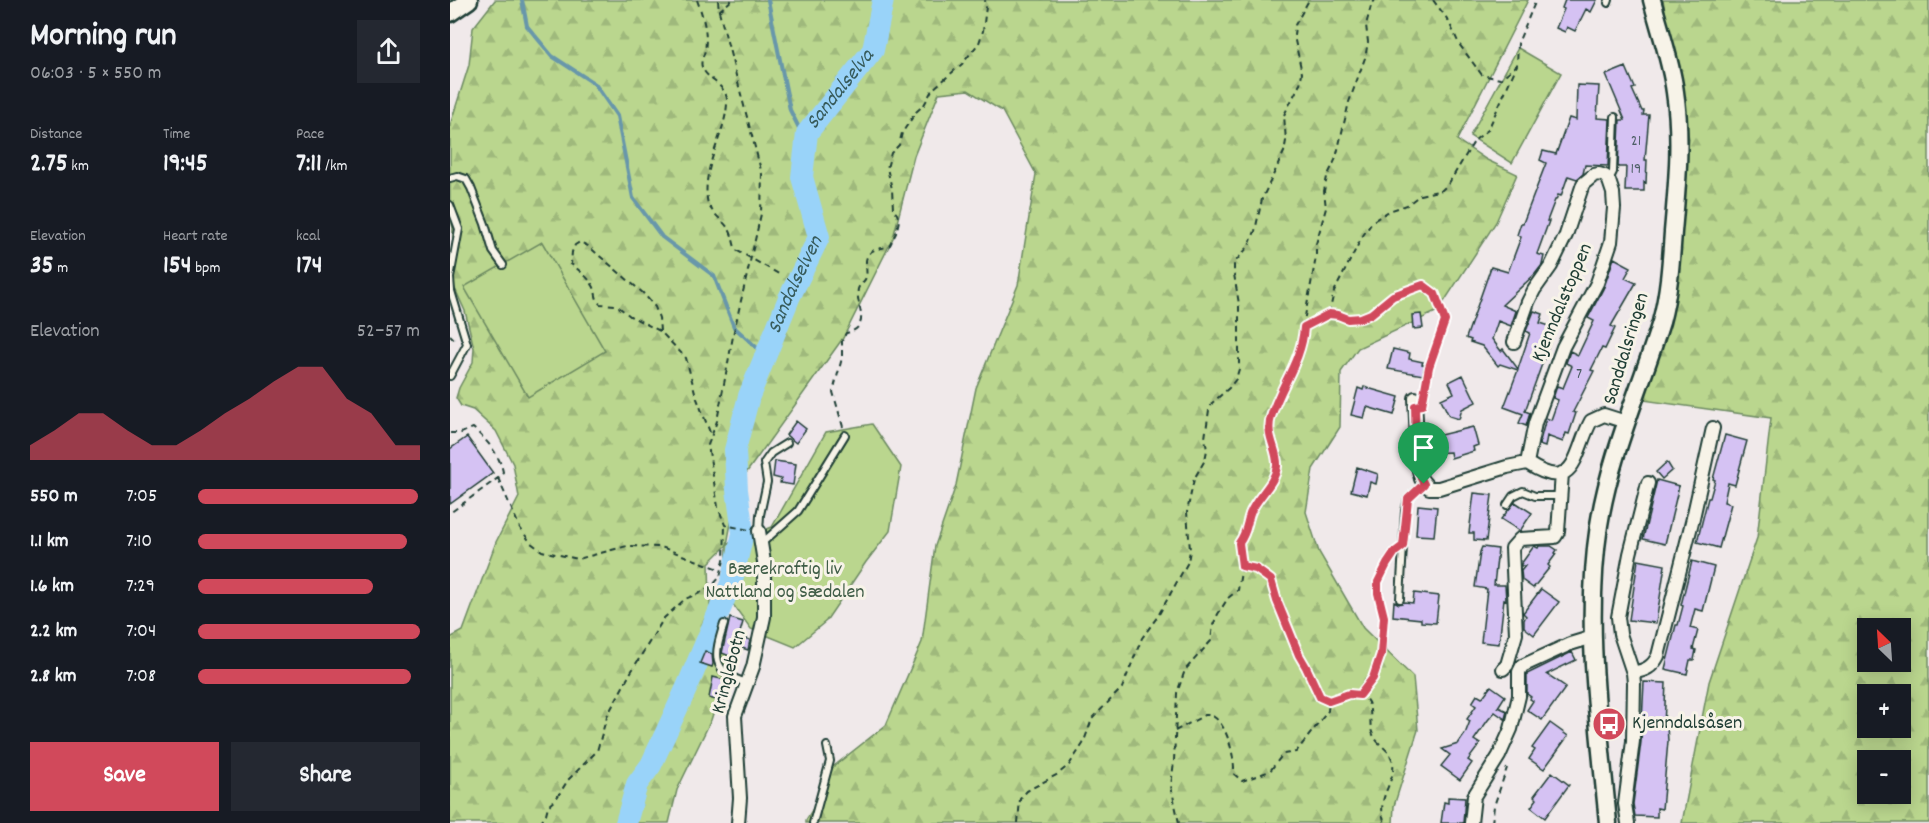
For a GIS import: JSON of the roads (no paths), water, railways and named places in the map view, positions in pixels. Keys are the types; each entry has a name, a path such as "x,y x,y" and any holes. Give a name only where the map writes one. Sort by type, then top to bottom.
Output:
{"main road":[{"path":"450,13 470,0"},
{"name":"Sanddalsringen","path":"1608,823 1593,664 1593,593 1599,525 1606,489 1626,422 1662,319 1670,269 1676,193 1678,138 1675,92 1670,64 1652,0"}],"street":[{"name":"Kjenndalstoppen","path":"1514,342 1528,302 1551,266 1566,235 1583,184 1588,178 1599,174 1605,176 1613,193 1613,227 1605,262 1588,302 1563,347 1535,423 1527,463"},
{"path":"1415,402 1420,479 1429,488 1439,488 1527,463 1545,474 1563,473 1577,459 1591,421 1604,415 1626,422"},
{"path":"1633,674 1648,669 1658,656 1691,529 1713,428"},
{"path":"1503,669 1507,665 1516,634 1512,548 1520,539 1555,537 1558,532 1563,473"},
{"path":"1629,823 1625,804 1633,741 1633,674 1622,644 1618,617 1630,554 1648,483"},
{"name":"Kringlebotn","path":"738,823 740,798 735,716 753,667 764,617 764,562 759,531"},
{"path":"1471,823 1474,796 1499,756 1511,729 1519,696 1519,672 1522,666 1570,644 1593,637"}],"lane":[{"path":"1609,181 1613,172 1615,117"},
{"path":"450,178 457,176 466,179 493,251 502,265"},
{"path":"450,205 459,229 450,278 451,291 467,344 450,376"},
{"path":"761,544 798,511 845,435"},
{"path":"759,531 766,482 764,464 771,453 787,443"},
{"path":"1400,599 1408,499 1424,484"},
{"path":"1507,505 1513,496 1523,491 1535,496 1561,496"},
{"path":"724,624 717,646 717,657 721,668 730,677 747,684"},
{"path":"813,823 830,761 827,746"}],"waterway":[{"path":"522,0 527,26 552,56 595,84 617,116 633,198 662,237 714,276 734,327 766,356"},
{"name":"Sandalselva","path":"768,0 790,110 807,144"},
{"path":"626,823 637,784 651,765 732,581 743,533 737,490 735,450 749,396 789,298 819,237 802,177 807,133 873,50 883,0"}],"place":[{"name":"Kjenndalsåsen","path":"1609,724"}],"water label":[{"name":"Sandalselven","path":"794,286"}],"park label":[{"name":"Bærekraftig liv Nattland og Sædalen","path":"785,582"}]}
